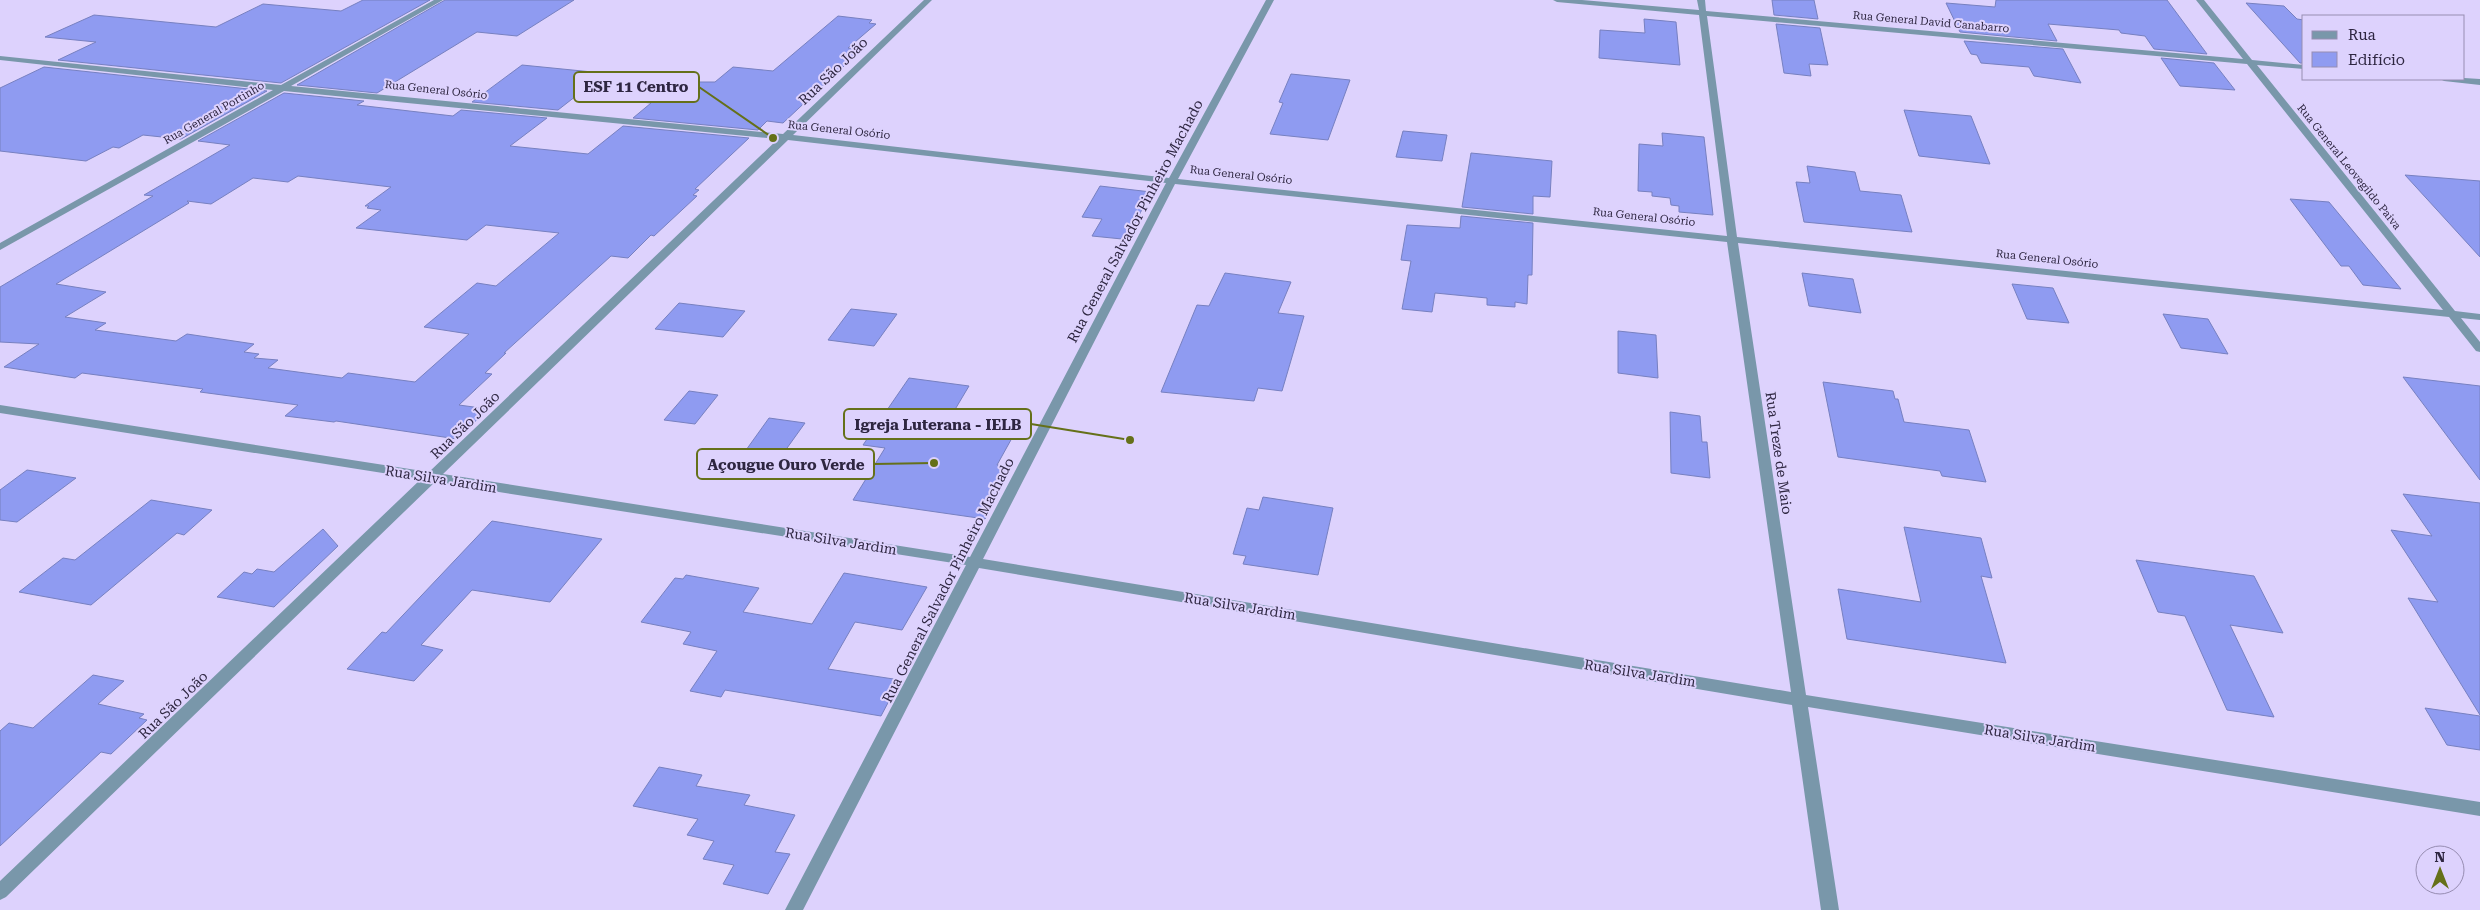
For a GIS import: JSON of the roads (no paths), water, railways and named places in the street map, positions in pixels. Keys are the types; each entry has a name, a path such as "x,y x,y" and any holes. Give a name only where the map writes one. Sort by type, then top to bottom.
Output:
{"street":[{"name":"Rua General Portinho","path":"0,247 439,0"},
{"name":"Rua São João","path":"0,892 928,0"},
{"name":"Rua General Salvador Pinheiro Machado","path":"794,910 1172,181 1270,0"},
{"name":"Rua General David Canabarro","path":"1557,0 1702,6 2302,67"},
{"name":"Rua General Leovegildo Paiva","path":"2200,0 2480,349"},
{"name":"Rua Treze de Maio","path":"1702,6 1732,239 1830,910"},
{"name":"Rua General Osório","path":"0,58 281,88 786,137 1172,181 2480,317"},
{"path":"2456,80 2480,82"},
{"name":"Rua Silva Jardim","path":"0,409 974,562 1800,700 2480,810"}],"place":[{"name":"ESF 11 Centro","path":"773,138"},
{"name":"Igreja Luterana - IELB","path":"1130,440"},
{"name":"Açougue Ouro Verde","path":"934,463"}]}
